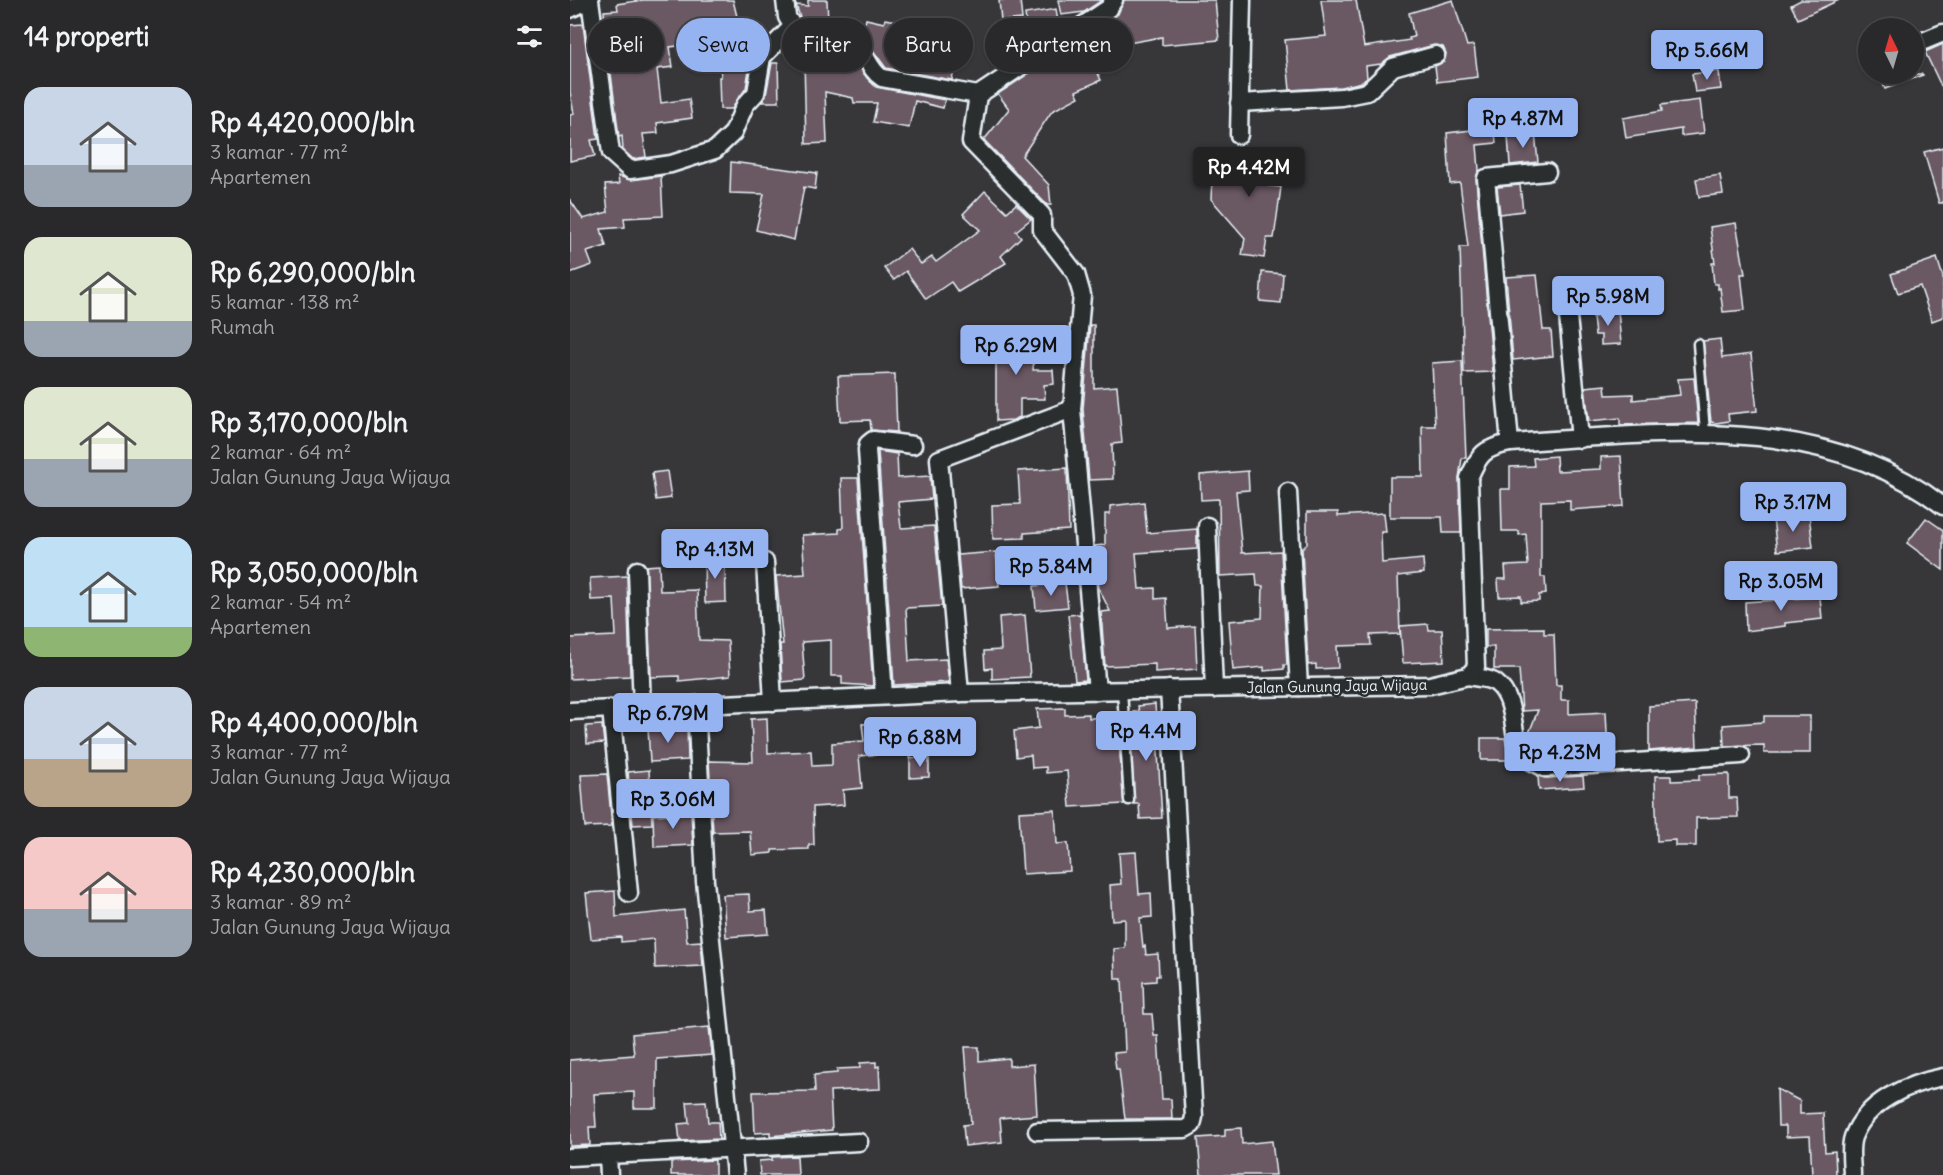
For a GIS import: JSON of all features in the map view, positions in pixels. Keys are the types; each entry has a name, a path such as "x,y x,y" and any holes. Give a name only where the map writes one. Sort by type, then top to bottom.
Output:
{"street":[{"path":"570,9 590,0 611,153 630,170 671,164 716,150 733,133 745,105 756,93 762,57 782,35"},
{"path":"785,0 788,18"},
{"path":"872,70 882,78 978,95 1109,8 1114,0"},
{"path":"1239,135 1242,0"},
{"path":"1924,41 1943,33"},
{"path":"1239,103 1342,97 1367,92 1393,67 1436,55"},
{"path":"978,95 971,142 1042,215 1042,230 1076,274 1082,295 1072,410 1097,691"},
{"path":"1509,443 1486,178 1547,172"},
{"path":"1567,306 1580,439"},
{"path":"960,693 939,459 1072,410"},
{"path":"1741,755 1545,768 1521,756 1506,696 1495,682 1468,676 1476,667 1469,478 1477,457 1493,446 1509,443 1705,432 1809,444 1871,462 1943,506"},
{"path":"884,696 867,450 868,444 873,440 913,445"},
{"path":"1287,492 1299,687"},
{"path":"1208,526 1214,689"},
{"path":"765,562 772,702"},
{"path":"637,570 642,708"},
{"name":"Jalan Gunung Jaya Wijaya","path":"570,711 960,693 1430,685 1468,676"},
{"path":"1037,1131 1185,1129 1192,1125 1194,1105 1169,689"},
{"path":"696,705 705,880 735,1175"},
{"path":"611,709 629,893"},
{"path":"1852,1175 1853,1137 1870,1111 1904,1087 1943,1077"},
{"path":"570,1157 859,1142"},
{"path":"608,1155 609,1175"}],"lane":[{"path":"1698,344 1705,432"},
{"path":"1122,690 1129,800"}],"building":[{"path":"643,0 733,0 737,18 676,18 676,46 670,47 673,67 664,68 664,18 604,18 604,11 618,10 617,4"},
{"path":"808,0 827,0 828,18 800,18 796,5 808,6"},
{"path":"999,0 1020,0 1022,18 1001,18"},
{"path":"1058,0 1102,0 1084,12 1061,15"},
{"path":"1124,0 1215,0 1219,40 1162,45 1162,37 1133,42 1133,18 1112,18 1118,14"},
{"path":"1321,0 1356,0 1364,47 1410,40 1409,38 1414,37 1409,13 1453,0 1467,46 1474,45 1478,77 1437,82 1435,66 1444,62 1446,53 1443,47 1434,45 1390,57 1381,64 1366,66 1367,78 1362,82 1341,87 1290,90 1285,40 1326,36"},
{"path":"1801,0 1839,0 1798,19 1791,5"},
{"path":"1056,9 1057,18 1026,18 1025,14"},
{"path":"872,20 884,23 884,65 872,49"},
{"path":"583,24 598,139 591,140 595,156 570,161 570,115 574,114 570,92 570,25"},
{"path":"1943,44 1943,90 1925,52"},
{"path":"772,63 778,63 779,102 762,102 766,95"},
{"path":"1719,71 1721,89 1695,92 1692,74"},
{"path":"611,72 657,72 661,103 689,99 692,118 657,123 658,133 643,134 646,157 633,159 623,150 622,136 619,137"},
{"path":"721,72 749,72 746,88 732,109 720,109 719,77 721,77"},
{"path":"804,72 863,72 876,87 945,100 943,108 915,101 909,128 873,122 877,103 854,103 853,98 825,92 827,143 806,144"},
{"path":"908,72 953,72 952,80"},
{"path":"1031,72 1097,72 1101,80 1076,91 1079,97 1052,111 1022,156 1049,185 1051,205 1047,205 984,140 1009,109 998,94"},
{"path":"1883,84 1899,84 1885,89"},
{"path":"1700,100 1704,133 1681,136 1681,129 1626,138 1623,118 1662,111 1661,105"},
{"path":"1493,108 1496,143 1477,145 1479,170 1476,179 1493,372 1464,373 1460,247 1468,247 1460,183 1450,184 1447,133 1480,129 1478,109"},
{"path":"1535,133 1538,162 1510,165 1508,136"},
{"path":"1943,147 1943,203 1939,203 1924,152"},
{"path":"1226,149 1272,153 1269,186 1281,187 1274,238 1267,238 1264,258 1242,255 1245,238 1211,199 1212,180 1223,181"},
{"path":"731,162 817,173 815,189 804,187 794,240 756,230 764,194 730,193"},
{"path":"1720,175 1723,194 1699,197 1696,179"},
{"path":"618,176 631,180 661,176 663,216 624,218 625,227 601,229 606,246 587,252 592,265 570,273 570,200 583,219 608,212 605,185 619,184"},
{"path":"1520,185 1523,211 1500,214 1497,187"},
{"path":"985,191 1007,212 1016,204 1031,219 1016,231 1021,237 1001,256 1006,263 958,292 951,282 926,299 906,271 894,280 884,268 909,249 921,264 932,257 936,262 980,230 963,214"},
{"path":"1736,223 1745,274 1741,274 1745,310 1723,312 1720,288 1718,289 1718,284 1714,284 1712,263 1715,263 1710,227"},
{"path":"1937,258 1943,277 1943,317 1932,321 1920,286 1898,293 1891,274"},
{"path":"1262,272 1283,274 1281,303 1260,301"},
{"path":"1537,275 1543,330 1551,330 1553,356 1513,360 1506,277"},
{"path":"1618,310 1621,344 1601,345 1601,335 1595,335 1593,317 1599,317 1598,311"},
{"path":"1090,325 1094,325 1094,388 1117,386 1122,443 1112,444 1113,479 1089,480 1083,409"},
{"path":"990,337 1035,340 1033,370 1053,370 1054,384 1044,385 1045,399 1020,399 1020,417 1013,420 996,421 996,361 988,361"},
{"path":"1720,339 1722,358 1751,354 1757,411 1728,414 1729,421 1716,423 1711,422 1703,341"},
{"path":"1462,361 1466,458 1462,458 1459,478 1461,533 1443,533 1442,517 1390,517 1390,477 1423,477 1422,426 1435,426 1432,363"},
{"path":"895,374 897,432 871,430 870,420 840,421 838,376"},
{"path":"1694,378 1698,423 1620,425 1620,418 1589,421 1585,387 1605,385 1606,395 1633,394 1633,400 1680,395 1678,379"},
{"path":"878,451 897,454 898,478 930,476 932,499 898,502 901,528 934,526 942,606 906,608 909,661 946,659 949,682 894,685"},
{"path":"1556,456 1557,471 1601,469 1601,457 1621,456 1624,506 1570,510 1570,500 1541,501 1541,577 1545,577 1546,594 1539,595 1539,601 1521,602 1521,596 1499,597 1498,579 1506,579 1505,566 1528,565 1526,534 1519,535 1519,531 1502,531 1501,489 1510,489 1510,467 1534,466 1533,458"},
{"path":"1067,468 1069,530 1024,533 1024,538 993,539 992,505 1020,504 1018,471"},
{"path":"667,471 671,498 656,500 652,473"},
{"path":"1248,471 1249,490 1236,491 1242,553 1281,551 1287,665 1284,665 1284,669 1264,671 1264,667 1233,670 1229,621 1262,618 1263,586 1257,586 1256,574 1220,576 1219,499 1201,500 1200,475"},
{"path":"841,478 858,478 873,686 842,684 842,676 831,676 831,640 802,642 805,680 782,682 780,644 783,644 776,576 805,574 802,535 839,533 839,529 843,528"},
{"path":"1144,502 1147,533 1197,529 1197,549 1136,553 1139,589 1155,588 1155,599 1166,598 1168,628 1195,626 1197,669 1155,672 1155,664 1105,666 1101,612 1110,611 1099,589 1095,546 1105,545 1105,514 1110,514 1110,506"},
{"path":"1307,512 1338,512 1338,516 1384,513 1386,532 1381,532 1382,563 1423,559 1424,573 1398,576 1400,634 1370,635 1371,645 1337,646 1338,668 1316,669 1316,664 1308,665 1302,549 1307,544"},
{"path":"1809,515 1813,547 1777,551 1773,519"},
{"path":"1926,518 1943,530 1943,570 1907,543"},
{"path":"996,552 999,586 961,589 958,555"},
{"path":"725,558 726,602 705,603 704,559"},
{"path":"659,565 660,591 697,590 699,640 728,641 730,676 679,681 679,676 651,677 646,566"},
{"path":"627,576 630,676 570,679 570,638 616,636 614,599 591,600 590,578"},
{"path":"1065,583 1068,607 1036,610 1034,586"},
{"path":"1820,597 1822,619 1785,623 1785,626 1746,631 1745,602"},
{"path":"1080,614 1086,680 1075,681 1068,615"},
{"path":"1025,615 1030,677 992,679 992,668 985,669 984,651 1001,650 999,617"},
{"path":"1428,624 1429,630 1442,630 1444,661 1403,663 1400,626"},
{"path":"1544,628 1544,634 1554,634 1556,685 1561,685 1561,700 1569,700 1569,714 1606,712 1608,753 1547,757 1530,749 1527,738 1538,710 1522,711 1519,669 1494,669 1494,647 1486,647 1486,629"},
{"path":"1695,703 1697,747 1649,751 1649,706"},
{"path":"1155,704 1162,818 1140,819 1139,804 1134,804 1130,716 1133,716 1133,712 1139,712 1138,706"},
{"path":"1065,708 1065,715 1089,714 1089,718 1117,717 1124,804 1070,807 1067,771 1046,773 1046,767 1032,768 1031,755 1016,757 1014,731 1039,728 1037,709"},
{"path":"1764,716 1810,716 1810,753 1764,753 1764,745 1724,746 1723,725 1764,722"},
{"path":"767,718 768,753 811,751 812,766 832,765 832,743 864,741 862,724 879,723 882,754 859,756 862,788 843,790 844,805 813,807 814,845 809,845 809,849 772,850 772,853 752,855 750,831 713,832 709,761 753,762 751,719"},
{"path":"602,725 604,743 587,744 586,726"},
{"path":"687,726 688,760 650,762 648,728"},
{"path":"1481,738 1505,738 1509,760 1481,760"},
{"path":"929,757 929,777 910,778 910,758"},
{"path":"649,770 652,824 633,825 628,772"},
{"path":"607,774 612,826 585,827 581,775"},
{"path":"1729,774 1729,798 1737,798 1738,817 1696,818 1696,846 1675,846 1675,840 1657,841 1655,776 1671,776 1671,781 1699,780 1699,775"},
{"path":"1538,776 1546,778 1583,776 1584,787 1539,790"},
{"path":"1055,810 1057,844 1068,843 1070,871 1023,874 1019,812"},
{"path":"691,813 693,845 654,847 653,815"},
{"path":"1136,852 1139,894 1151,893 1152,917 1140,918 1143,947 1145,946 1146,955 1158,954 1159,976 1156,976 1156,981 1143,982 1144,1014 1152,1014 1154,1036 1158,1036 1162,1099 1171,1099 1172,1119 1125,1119 1119,1069 1116,1069 1114,1053 1125,1052 1122,979 1115,979 1114,949 1125,948 1125,919 1112,920 1110,885 1121,884 1119,853"},
{"path":"615,891 616,917 684,910 687,942 701,941 703,966 655,968 654,939 621,942 621,937 591,939 586,893"},
{"path":"749,894 750,911 766,910 768,934 726,937 723,895"},
{"path":"709,1027 712,1055 657,1059 657,1108 634,1108 634,1092 594,1094 596,1127 589,1127 590,1145 570,1146 570,1060 634,1055 632,1034"},
{"path":"965,1047 979,1047 979,1061 1009,1058 1009,1066 1034,1064 1037,1115 1000,1118 1002,1142 965,1146 963,1125 971,1124"},
{"path":"876,1062 876,1067 879,1066 880,1089 830,1091 832,1130 770,1136 770,1132 755,1133 753,1092 815,1091 814,1075 837,1073 837,1069 860,1068 860,1063"},
{"path":"1777,1089 1800,1101 1800,1114 1823,1113 1825,1152 1835,1151 1836,1175 1812,1175 1810,1136 1786,1137 1786,1126 1778,1126"},
{"path":"706,1101 708,1122 718,1122 719,1139 680,1141 678,1124 689,1123 687,1102"},
{"path":"1241,1128 1242,1144 1272,1141 1276,1175 1201,1175 1198,1138 1225,1136 1225,1129"},
{"path":"797,1156 798,1175 760,1175 759,1161 772,1160 772,1157"},
{"path":"715,1160 715,1175 671,1175 671,1162"}]}
